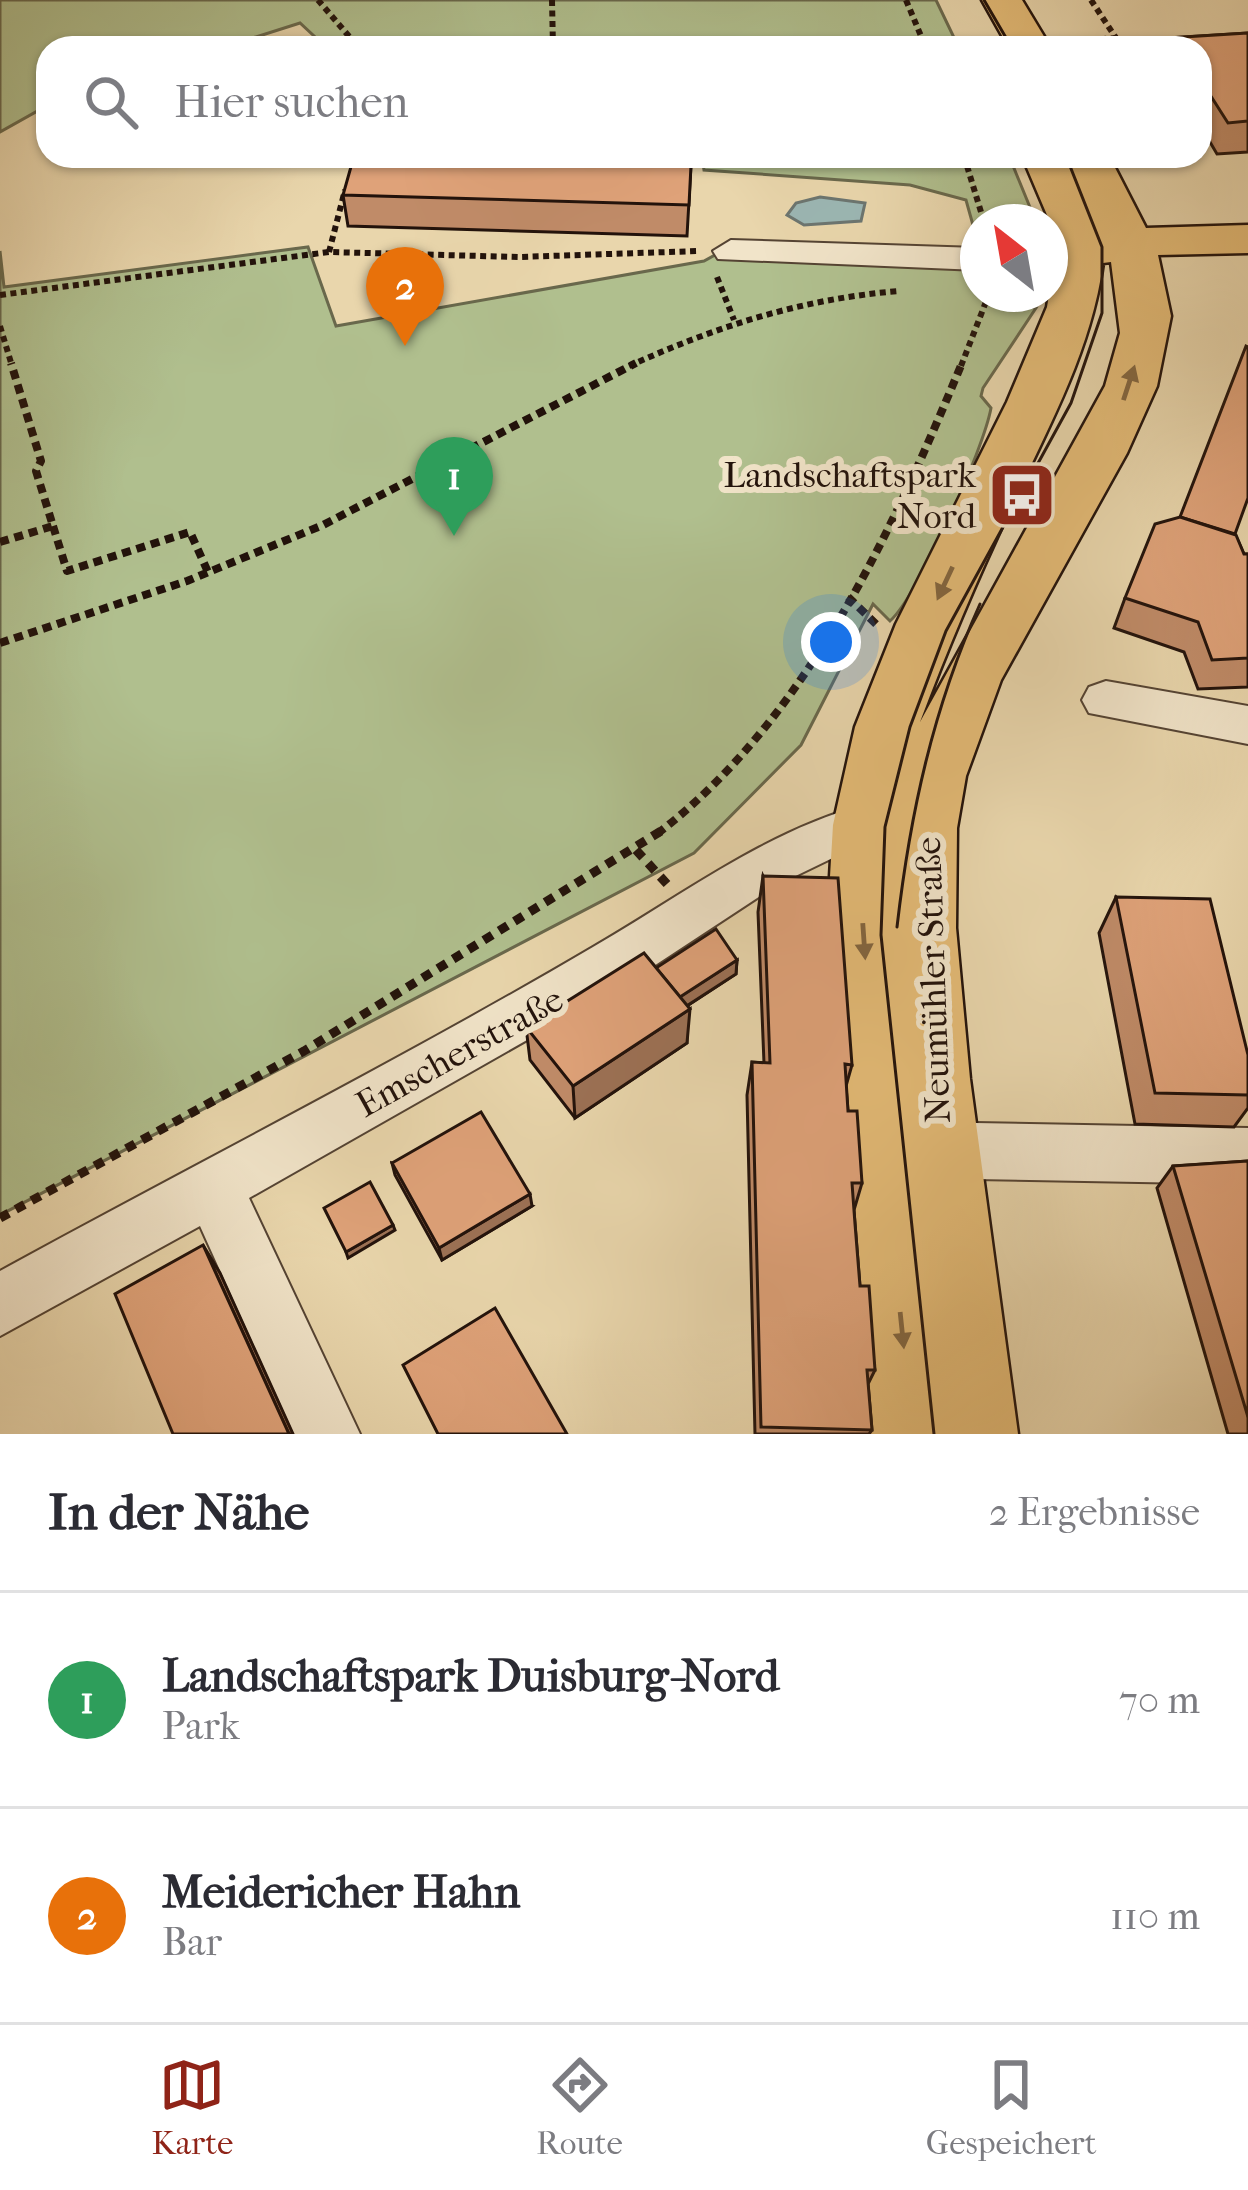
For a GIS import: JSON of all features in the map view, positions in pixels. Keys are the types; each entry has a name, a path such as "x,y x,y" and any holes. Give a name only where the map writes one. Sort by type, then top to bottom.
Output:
{"main road":[{"path":"971,0 988,36"},
{"path":"1002,0 1033,36"},
{"name":"Neumühler Straße","path":"895,827 977,665 1069,514 1120,413 1147,321 1090,255 1050,168"},
{"path":"1092,169 1180,222 1247,249"},
{"name":"Neumühler Straße","path":"914,1434 911,1150 923,952 895,827 887,728 926,624 1058,350 1090,255 1092,169"},
{"path":"1090,255 1247,249"},
{"path":"1147,321 1164,297 1247,249"},
{"name":"Neumühler Straße","path":"911,1150 975,1434"}],"street":[{"path":"719,251 960,258"},
{"path":"1106,700 1248,725"},
{"name":"Emscherstraße","path":"0,1305 612,964 759,870 895,827"},
{"path":"911,1150 1248,1156"},
{"path":"213,1188 327,1434"}],"path":[{"path":"318,0 349,36"},
{"path":"552,0 554,36"},
{"path":"906,0 921,36"},
{"path":"1091,0 1115,36"},
{"path":"968,168 979,204"},
{"path":"329,252 348,176"},
{"path":"0,295 329,252 519,257 719,251 734,320"},
{"path":"0,643 208,572 370,503 734,320 833,294 913,291"},
{"path":"0,1218 108,1163 433,974 649,842 703,795 817,655 955,387 982,312"},
{"path":"0,326 41,461 36,471 67,571 190,532 208,572"},
{"path":"0,542 53,526"}],"green space":[{"path":"0,0 936,0 953,36 314,36 300,23 259,36 36,36 36,112 0,132"},
{"path":"704,168 1014,168 1029,204 967,204 910,185"},
{"path":"735,244 960,250 960,312 1033,312 983,388 981,396 991,408 986,428 949,520 917,582 890,621 873,604 801,745 694,853 0,1215 0,251 4,287 308,247 336,326 704,261"}],"water":[{"path":"820,197 865,203 861,221 804,225 787,215 796,203"}],"building":[{"path":"1248,33 1248,121 1228,123 1212,98 1212,36 1200,36"},
{"path":"351,168 691,168 689,205 343,195"},
{"path":"1246,346 1248,498 1235,534 1180,517"},
{"path":"1180,517 1236,535 1248,554 1248,658 1212,660 1198,622 1125,598 1155,524"},
{"path":"763,876 838,878 852,1065 845,1064 848,1111 857,1111 862,1183 852,1183 855,1224 860,1286 869,1286 875,1370 867,1370 872,1430 761,1427 752,1062 770,1063"},
{"path":"1116,897 1210,899 1248,1055 1248,1095 1155,1093"},
{"path":"716,929 737,960 680,997 656,968"},
{"path":"644,953 690,1009 573,1086 526,1027"},
{"path":"481,1112 530,1194 439,1248 392,1163"},
{"path":"1248,1161 1248,1417 1173,1166"},
{"path":"370,1182 393,1225 346,1252 324,1208"},
{"path":"203,1245 289,1434 173,1434 115,1294"},
{"path":"495,1308 567,1434 438,1434 403,1365"}],"tram line":[{"path":"984,0 1005,36"},
{"path":"934,1434 881,935 885,827 910,727 946,631 1071,403 1102,313 1102,247 1071,168"},
{"path":"897,927 926,762 949,682 980,604"}],"place":[{"name":"Meidericher Hahn","path":"405,346"},
{"name":"Landschaftspark Nord","path":"1022,495"},
{"name":"Landschaftspark Duisburg-Nord","path":"454,536"}]}
